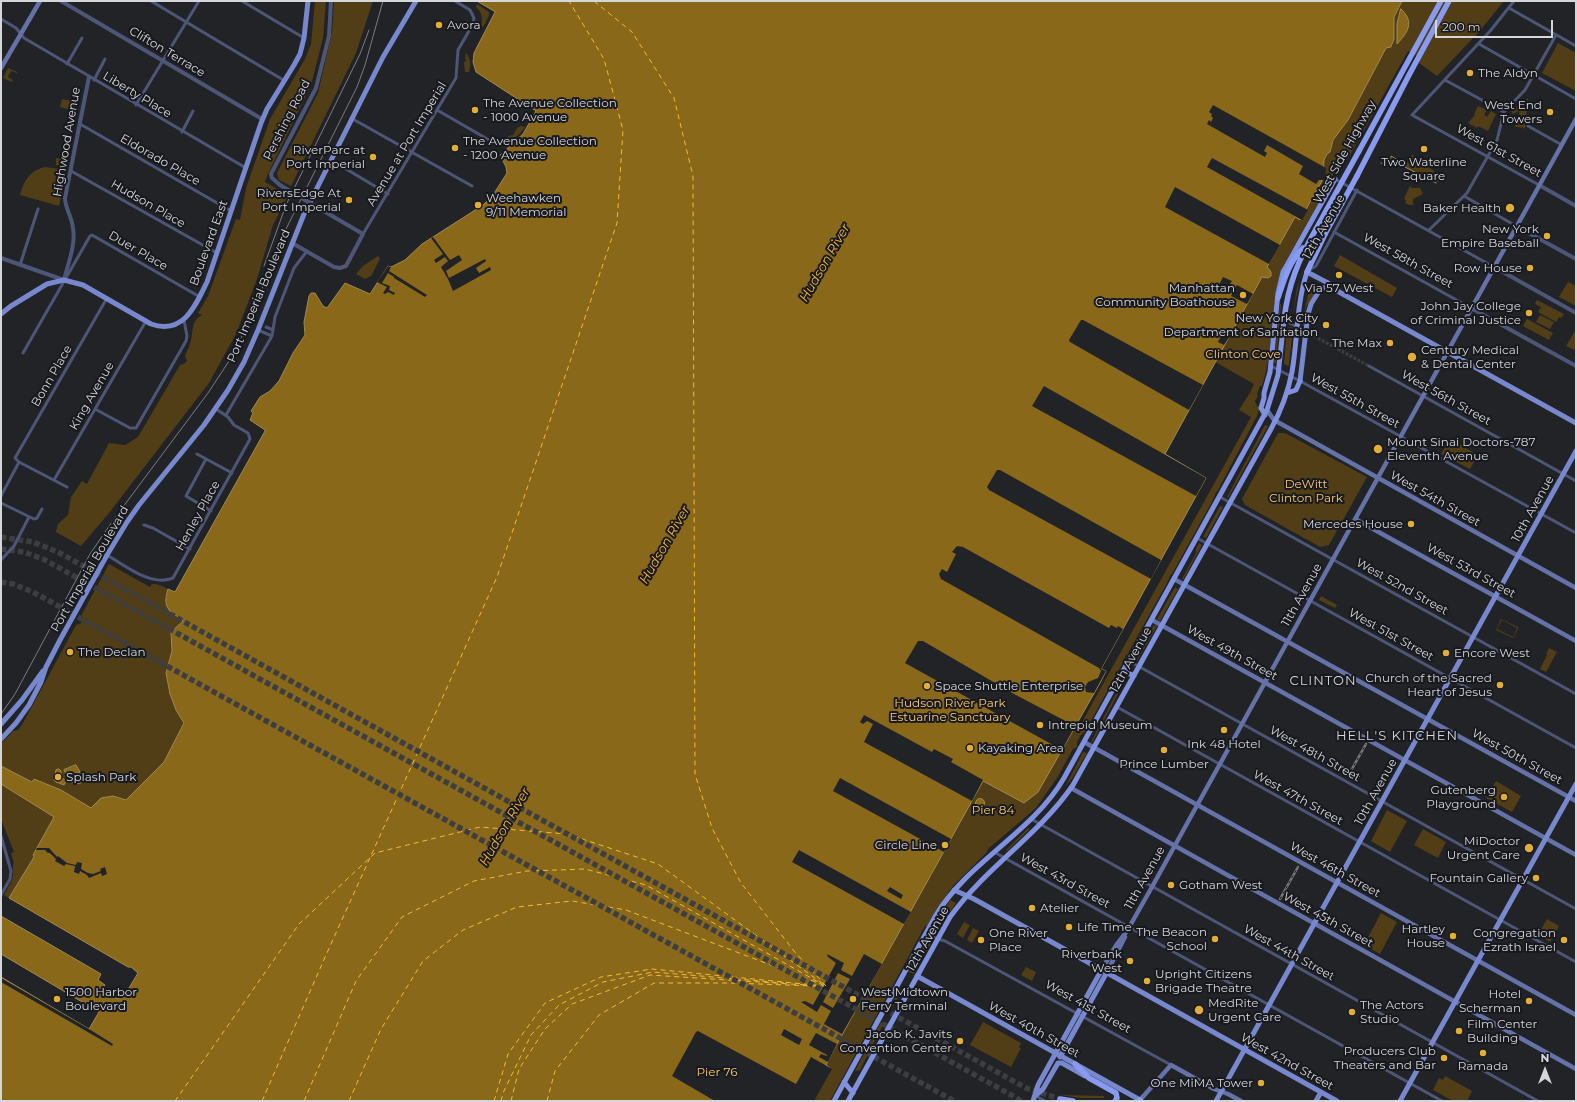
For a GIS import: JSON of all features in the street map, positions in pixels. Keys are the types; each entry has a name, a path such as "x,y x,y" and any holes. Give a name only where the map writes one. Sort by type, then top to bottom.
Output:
{"highway":[{"name":"West Side Highway","path":"1284,320 1292,279 1308,242 1441,1"},
{"name":"West Side Highway","path":"1307,272 1325,234 1358,176 1418,57 1449,1"},
{"path":"1266,413 1261,408 1271,366 1278,298 1284,268 1335,179"},
{"path":"1278,298 1293,260 1308,242"},
{"name":"12th Avenue","path":"848,1101 950,917 967,896 1056,807 1071,788 1276,421 1287,393 1291,376 1300,296 1307,272"},
{"name":"12th Avenue","path":"834,1101 940,910 954,890 1031,819 1059,787 1266,413 1274,391 1279,370 1284,320"},
{"path":"1287,393 1296,390 1300,381"},
{"path":"1124,671 1134,676"},
{"path":"1074,1064 1089,1078 1116,1093 1116,1101"},
{"path":"844,1082 853,1092"},
{"path":"1062,1100 1073,1101"}],"main road":[{"path":"1,68 40,1"},
{"name":"Boulevard East","path":"184,320 200,297 207,282 262,119 300,54 304,38 308,1"},
{"name":"Port Imperial Boulevard","path":"1,739 20,718 36,693 46,667 106,556 139,505 216,409 244,362 304,214 383,57 416,1"},
{"name":"11th Avenue","path":"1034,1098 1038,1085 1055,1053 1102,969 1128,929 1152,887 1576,119"},
{"path":"1307,272 1328,283 1339,292 1576,424"},
{"path":"1,314 11,306 47,284 64,280 83,285 146,321 160,327 169,327 184,320"},
{"path":"1300,381 1309,307 1320,289 1324,288 1339,292"},
{"name":"West 54th Street","path":"1266,413 1276,421 1378,479 1576,588"},
{"name":"10th Avenue","path":"1216,1101 1576,451"},
{"name":"West 53rd Street","path":"1356,519 1576,641"},
{"name":"West 50th Street","path":"1174,579 1576,801"},
{"name":"West 49th Street","path":"1152,620 1576,855"},
{"name":"Port Imperial Boulevard","path":"1,724 17,706 46,667"},
{"path":"17,706 16,713 20,718"},
{"name":"West 46th Street","path":"1084,742 1576,1015"},
{"path":"1400,1101 1576,784"},
{"name":"West 45th Street","path":"1071,788 1576,1069"},
{"name":"West 42nd Street","path":"954,890 1102,969 1337,1101"},
{"name":"11th Avenue","path":"1060,1057 1121,946 1128,929"},
{"name":"West 40th Street","path":"917,976 1140,1101"},
{"name":"West 40th Street","path":"1034,1098 1043,1088 1056,1065 1059,1063 1089,1078"},
{"path":"1140,1101 1171,1065"},
{"name":"West 41st Street","path":"1171,1065 1241,1101"},
{"path":"1316,1101 1321,1092"}],"street":[{"name":"Clifton Terrace","path":"61,1 262,119"},
{"path":"151,1 285,81"},
{"path":"136,105 199,1"},
{"path":"242,1 304,38"},
{"name":"Pershing Road","path":"331,1 329,36 316,88 271,174 272,178 280,184 363,234"},
{"name":"Avenue at Port Imperial","path":"363,234 456,78 458,50 474,21 473,14 470,10 455,1"},
{"path":"1504,112 1445,80 1479,44 1514,1"},
{"path":"1509,8 1576,46"},
{"name":"Liberty Place","path":"1,19 16,28 24,38 182,132 246,168"},
{"path":"1429,230 1464,196 1497,140 1504,112 1523,94 1556,34"},
{"path":"67,64 82,38"},
{"path":"1479,44 1576,99"},
{"path":"94,80 105,59"},
{"name":"Highwood Avenue","path":"64,280 74,238 73,226 65,203 89,77"},
{"name":"West 61st Street","path":"1445,80 1412,115 1576,206"},
{"path":"437,110 496,144"},
{"path":"182,132 193,111"},
{"path":"352,118 472,186"},
{"name":"Eldorado Place","path":"80,124 231,211"},
{"path":"1528,126 1562,145"},
{"path":"330,160 388,194"},
{"name":"Hudson Place","path":"71,171 217,253"},
{"path":"1335,179 1576,313"},
{"name":"12th Avenue","path":"1307,272 1316,266 1357,190"},
{"path":"1464,196 1576,260"},
{"path":"20,265 38,209"},
{"name":"West 58th Street","path":"1334,232 1576,366"},
{"path":"292,243 334,267 340,268 346,266 363,234"},
{"name":"Duer Place","path":"64,280 92,235 200,297"},
{"path":"226,415 272,336 275,317 294,268 307,251"},
{"path":"1,258 64,280 23,353"},
{"name":"Bonn Place","path":"20,462 15,458 107,298"},
{"path":"95,409 130,428 136,428 186,341 187,336 184,320"},
{"path":"1284,320 1314,336"},
{"name":"King Avenue","path":"54,480 146,321"},
{"path":"266,327 273,330"},
{"path":"258,330 272,336"},
{"name":"West 55th Street","path":"1271,366 1401,436 1576,534"},
{"name":"West 56th Street","path":"1369,366 1576,481"},
{"name":"Henley Place","path":"106,556 150,580 162,581 174,578 250,439 248,433 234,425 226,415 216,409"},
{"path":"197,454 232,473"},
{"path":"206,459 186,496 211,511"},
{"path":"1,496 20,462 67,487"},
{"name":"West 52nd Street","path":"1220,497 1576,694"},
{"path":"1,503 36,519 42,509"},
{"path":"1,560 14,546 29,517"},
{"path":"144,525 153,528 190,549"},
{"name":"West 51st Street","path":"1197,538 1576,748"},
{"name":"West 48th Street","path":"1129,661 1576,909"},
{"name":"West 47th Street","path":"1117,707 1576,962"},
{"name":"West 44th Street","path":"1031,819 1538,1101"},
{"path":"1,836 11,871 10,879 1,894"},
{"name":"West 43rd Street","path":"994,852 1128,929 1184,958 1442,1101"},
{"path":"923,940 932,937 938,938"},
{"name":"West 41st Street","path":"938,938 1171,1065"},
{"path":"1034,1098 1045,1101"}],"green space":[{"path":"315,1 326,1 323,38 311,85 265,182 288,195 273,225 257,279 236,334 209,383 109,513 81,546 56,532 58,524 68,515 71,497 82,481 87,484 109,443 125,445 138,437 180,365 187,361 185,356 190,346 194,324 202,315 198,313 208,296 236,219 240,220 246,188 270,119 305,59 311,44"},
{"path":"334,1 373,1 356,53 291,186 279,180 277,173 318,93 332,32"},
{"name":"Clinton Cove","path":"1402,1 1504,1 1478,33 1437,76 1419,63 1421,58 1408,51 1349,157 1335,170 1329,185 1283,266 1276,296 1266,371 1262,386 1260,386 1257,394 1258,396 1255,401 1257,406 1260,407 1257,416 1213,500 1126,655 1085,732 1081,735 1077,742 1077,747 1073,749 1057,778 1036,808 988,849 987,852 953,886 936,910 927,926 925,926 830,1101 655,1101 828,1062 840,1039 720,975 1090,700 1073,729 1077,731 1251,417 1239,410 1254,384 1094,293 1324,160 1330,152 1333,140 1348,120 1386,48 1392,47 1394,39 1394,17"},
{"path":"477,4 489,12 489,16 483,27 481,26 481,13 476,7"},
{"path":"1558,43 1576,53 1576,91 1542,73"},
{"path":"466,53 470,62 469,72 465,72 464,62 467,60 465,59"},
{"path":"8,68 17,72 11,71 8,77 13,80 12,82 3,78"},
{"path":"1528,98 1525,129 1522,127 1515,127 1515,122 1520,120 1519,111 1513,114 1511,111"},
{"path":"62,99 78,102 76,111 60,107"},
{"path":"1478,106 1487,110 1484,115 1487,117 1491,111 1496,114 1488,131 1478,126 1477,128 1468,123 1475,115 1474,114"},
{"path":"521,126 525,127 518,135 513,139 504,141 508,136 513,135 517,128"},
{"path":"1413,155 1439,175 1442,180 1436,183 1405,167 1406,161 1409,163 1412,159 1410,156"},
{"path":"56,158 65,160 63,167 56,165"},
{"path":"45,167 67,170 59,206 20,195 23,185 28,177 35,171"},
{"path":"1410,186 1412,188 1420,188 1423,194 1413,199 1413,205 1405,203 1406,201 1404,198"},
{"path":"1340,255 1397,288 1392,297 1334,266"},
{"path":"378,256 380,259 371,276 365,279 356,274 363,266"},
{"path":"1300,279 1292,317 1297,288"},
{"path":"1311,281 1312,287 1316,291 1306,307 1303,326 1305,308"},
{"path":"1568,282 1576,286 1576,306 1559,297"},
{"path":"1537,300 1564,314 1561,318 1559,317 1556,322 1538,312 1541,307 1535,304"},
{"path":"1280,304 1276,363 1274,363"},
{"path":"1540,315 1554,322 1550,329 1536,322"},
{"path":"1527,319 1553,333 1549,340 1523,326"},
{"path":"1291,327 1293,329 1288,366 1284,364 1287,328"},
{"path":"1576,329 1576,346 1574,350 1566,346"},
{"path":"1265,425 1268,426 1228,498 1227,497"},
{"name":"DeWitt Clinton Park","path":"1278,433 1285,433 1367,477 1329,545 1320,547 1245,505 1242,499"},
{"path":"1450,439 1478,455 1470,469 1441,454"},
{"path":"1220,506 1223,507 1206,538 1203,537"},
{"path":"1199,543 1202,545 1183,580 1182,579 1196,553"},
{"path":"109,564 150,587 154,584 168,589 165,597 172,612 183,621 171,632 172,651 166,673 170,694 176,710 184,723 164,762 126,800 113,796 101,798 91,808 61,790 34,779 32,782 1,766 1,744 13,731 18,730 23,723 76,625 81,623 82,614"},
{"path":"1175,587 1178,589 1160,621 1157,619"},
{"path":"1321,596 1337,605 1335,608 1319,600"},
{"path":"1501,619 1518,627 1513,638 1496,630","holes":["1502,620 1517,628 1513,637 1497,629"]},
{"path":"1154,625 1157,626 1136,661 1150,635 1150,631"},
{"path":"1549,648 1557,652 1546,672 1540,669"},
{"path":"1126,674 1128,675 1092,743 1091,742"},
{"path":"1083,752 1087,753 1073,777 1065,787"},
{"name":"Gutenberg Playground","path":"1496,781 1521,796 1512,812 1486,798"},
{"path":"1,784 54,817 33,856 34,857 9,898 4,895 12,880 14,863 11,853 14,852 1,819"},
{"path":"1387,810 1407,821 1390,852 1371,841"},
{"path":"1028,828 1030,829 1007,851 1006,850"},
{"path":"1423,829 1446,842 1438,858 1414,845"},
{"path":"950,900 956,903 940,926 935,929 935,926"},
{"path":"1381,913 1397,922 1380,954 1364,945"},
{"path":"1547,919 1559,926 1550,942 1538,935"},
{"path":"964,922 970,925 963,938 957,934"},
{"path":"973,928 979,931 972,943 967,940"},
{"path":"930,940 932,941 914,974 909,972 925,943"},
{"path":"1026,967 1036,972 1032,981 1021,975"},
{"path":"903,989 893,1007 891,1006 899,990"},
{"path":"881,1022 884,1023 860,1070 855,1071"},
{"path":"983,1022 1021,1043 1019,1047 1021,1048 1011,1067 970,1045"},
{"path":"1445,1076 1472,1091 1467,1101 1453,1101 1433,1090 1439,1078 1443,1080"},
{"path":"1060,1095 1104,1096 1104,1098 1081,1098"}],"water":[{"name":"Hudson River","path":"477,1 1402,1 1394,17 1394,39 1391,47 1386,48 1348,120 1333,140 1330,152 1324,160 1323,179 1300,220 1295,217 1267,267 1271,272 1271,276 1268,278 1262,277 1165,454 1206,478 1101,669 1106,671 1100,683 1038,792 1024,803 983,781 837,1044 826,1065 830,1068 812,1101 1,1101 1,977 89,1029 99,1012 1,954 1,916 101,974 98,980 105,985 102,991 118,999 120,996 123,998 138,973 131,967 128,967 9,898 34,857 33,855 54,817 1,784 1,766 32,782 34,779 61,790 91,808 101,798 113,796 126,800 164,762 184,723 176,710 170,694 166,673 172,651 171,632 183,621 172,613 166,605 168,589 175,592 265,431 250,420 253,413 251,411 260,397 270,391 279,381 293,353 305,335 304,322 309,296 311,293 315,293 323,306 327,308 345,283 370,294 388,266 391,267 405,260 422,244 483,205 493,195 507,173 506,167 500,155 523,134 536,111 476,72 473,62 474,53 495,12"},
{"path":"1401,9 1408,18 1409,23 1407,31 1397,44 1397,24"},
{"path":"76,765 80,772 68,778 64,770"},
{"name":"Splash Park","path":"59,769 61,771 61,777 66,781 64,785 54,780 56,770"},
{"path":"79,773 81,774 84,782 76,784 68,781 68,779"},
{"path":"980,798 985,803 980,808 975,803"}],"pier":[{"path":"1213,105 1326,168 1325,180 1319,180 1316,184 1299,174 1303,166 1267,145 1264,151 1267,153 1265,157 1207,124 1209,120 1211,122 1213,118 1211,116 1212,114 1209,112"},
{"path":"1212,158 1308,210 1302,220 1207,167"},
{"path":"1175,187 1280,245 1269,264 1165,207"},
{"path":"433,237 450,260 459,255 462,260 446,271 449,278 485,259 486,261 476,268 479,273 490,267 491,270 453,291 441,267 448,261 445,257 436,263 434,260 443,254 431,238"},
{"path":"388,266 391,267 389,271 427,295 425,297 388,273 382,283 390,286 389,290 395,293 394,295 388,292 385,294 383,293 387,287 377,282"},
{"path":"1223,277 1232,281 1227,289 1219,285"},
{"name":"Manhattan Community Boathouse","path":"1237,285 1253,294 1247,304 1231,296"},
{"path":"1081,320 1203,385 1189,410 1070,342 1069,340"},
{"path":"1223,332 1230,336 1224,345 1218,342"},
{"path":"1044,386 1206,478 1196,496 1032,406"},
{"path":"997,470 1000,470 1161,560 1151,579 989,490 987,487"},
{"path":"957,546 963,547 1109,628 1111,625 1117,628 1118,626 1123,629 1101,669 1106,671 1094,693 1086,692 1085,687 1088,682 1098,678 1101,671 1099,668 941,579 939,574 942,569 947,572 956,554 952,552"},
{"path":"918,641 923,641 1014,694 1075,726 1062,750 905,663"},
{"name":"Pier 84","path":"864,715 932,752 934,749 953,759 951,762 983,780 972,801 864,742 873,724 867,721 863,724 860,722"},
{"path":"840,778 951,839 944,852 833,791"},
{"path":"37,848 49,848 57,857 58,856 67,863 76,865 77,862 82,863 81,869 88,873 93,874 101,871 100,869 105,867 107,874 102,876 101,873 89,878 80,871 79,874 74,872 75,866 66,864 64,866 55,861 56,859 50,853 45,850 36,850"},
{"path":"799,850 911,912 904,924 792,862"},
{"path":"890,887 903,895 901,899 887,891"},
{"path":"827,954 844,963 841,970 852,976 864,954 882,964 842,1034 824,1024 831,1011 821,1005 817,1012 801,1002 805,1001 813,1005 836,963 828,957","holes":["838,973 850,979 833,1008 823,1002"]},
{"path":"1,978 89,1029 113,1044 112,1046 1,982"},
{"path":"784,1029 802,1039 799,1045 781,1035"},
{"name":"Pier 76","path":"698,1031 796,1084 811,1057 832,1069 814,1101 715,1101 672,1076 696,1032"},
{"path":"816,1033 837,1044 828,1062 819,1057 821,1054 827,1055 809,1045"}],"waterway":[{"path":"1381,163 1384,164 1391,160 1391,156 1403,165"},
{"path":"1405,167 1436,183"}],"ferry route":[{"path":"262,1101 326,955 497,577 617,223 623,130 604,59 569,1"},
{"path":"594,1 632,32 674,98 693,176 695,774 712,828 741,883 794,951 826,986"},
{"path":"175,1101 299,924 375,853 480,827 567,834 658,864 823,984"},
{"path":"304,1101 356,981 402,917 474,881 527,871 585,869 646,885 820,983"},
{"path":"349,1101 381,1029 423,961 463,930 517,907 572,901 626,910 826,986"},
{"path":"494,1101 508,1054 545,1003 601,977 652,969 824,986"},
{"path":"501,1101 503,1093 531,1035 559,1005 603,982 653,972 784,983"},
{"path":"511,1101 519,1069 545,1029 572,1004 650,975 806,985"},
{"path":"547,1101 555,1071 599,1015 654,983 730,983 816,986"}],"tunnel":[{"path":"1314,336 1369,366"},
{"path":"1,537 33,542 58,552 1026,1088 1060,1099"},
{"path":"1,549 24,552 45,560 1022,1101"},
{"path":"1,582 13,584 33,592 954,1101"}],"tram line":[{"path":"1,714 15,694 90,554 114,519 208,393 231,358 250,320 282,237 357,87 365,65 383,1"},
{"path":"264,266 286,205 360,54 369,30"}],"railway":[{"path":"1348,776 1366,744"},
{"path":"1280,899 1298,867"}],"place":[{"name":"Avora","path":"439,25"},
{"name":"The Aldyn","path":"1470,73"},
{"name":"The Avenue Collection - 1000 Avenue","path":"475,110"},
{"name":"West End Towers","path":"1550,112"},
{"name":"The Avenue Collection - 1200 Avenue","path":"455,148"},
{"name":"Two Waterline Square","path":"1424,149"},
{"name":"RiverParc at Port Imperial","path":"373,157"},
{"name":"RiversEdge At Port Imperial","path":"349,200"},
{"name":"Weehawken 9/11 Memorial","path":"478,205"},
{"name":"Baker Health","path":"1510,208"},
{"name":"New York Empire Baseball","path":"1547,236"},
{"name":"Row House","path":"1530,268"},
{"name":"Via 57 West","path":"1339,275"},
{"name":"Manhattan Community Boathouse","path":"1243,295"},
{"name":"John Jay College of Criminal Justice","path":"1529,313"},
{"name":"New York City Department of Sanitation","path":"1326,325"},
{"name":"The Max","path":"1390,343"},
{"name":"Century Medical & Dental Center","path":"1412,357"},
{"name":"Mount Sinai Doctors-787 Eleventh Avenue","path":"1378,449"},
{"name":"Mercedes House","path":"1411,524"},
{"name":"The Declan","path":"70,652"},
{"name":"Encore West","path":"1446,653"},
{"name":"Church of the Sacred Heart of Jesus","path":"1500,685"},
{"name":"Space Shuttle Enterprise","path":"927,686"},
{"name":"Intrepid Museum","path":"1040,725"},
{"name":"Ink 48 Hotel","path":"1224,730"},
{"name":"Kayaking Area","path":"970,748"},
{"name":"Prince Lumber","path":"1164,750"},
{"name":"Splash Park","path":"58,777"},
{"name":"Gutenberg Playground","path":"1504,797"},
{"name":"Circle Line","path":"945,845"},
{"name":"MiDoctor Urgent Care","path":"1529,848"},
{"name":"Fountain Gallery","path":"1536,878"},
{"name":"Gotham West","path":"1171,885"},
{"name":"Atelier","path":"1032,908"},
{"name":"Life Time","path":"1069,927"},
{"name":"Hartley House","path":"1453,936"},
{"name":"The Beacon School","path":"1215,939"},
{"name":"One River Place","path":"981,940"},
{"name":"Congregation Ezrath Israel","path":"1564,940"},
{"name":"Riverbank West","path":"1130,961"},
{"name":"Upright Citizens Brigade Theatre","path":"1147,981"},
{"name":"1500 Harbor Boulevard","path":"57,999"},
{"name":"West Midtown Ferry Terminal","path":"853,999"},
{"name":"Hotel Scherman","path":"1529,1001"},
{"name":"MedRite Urgent Care","path":"1199,1010"},
{"name":"The Actors Studio","path":"1352,1012"},
{"name":"Film Center Building","path":"1459,1031"},
{"name":"Jacob K. Javits Convention Center","path":"960,1041"},
{"name":"Ramada","path":"1483,1053"},
{"name":"Producers Club Theaters and Bar","path":"1444,1058"},
{"name":"One MiMA Tower","path":"1261,1083"}],"district":[{"name":"CLINTON","path":"1323,681"},
{"name":"HELL'S KITCHEN","path":"1397,736"}],"park label":[{"name":"Hudson River Park Estuarine Sanctuary","path":"950,710"}]}
